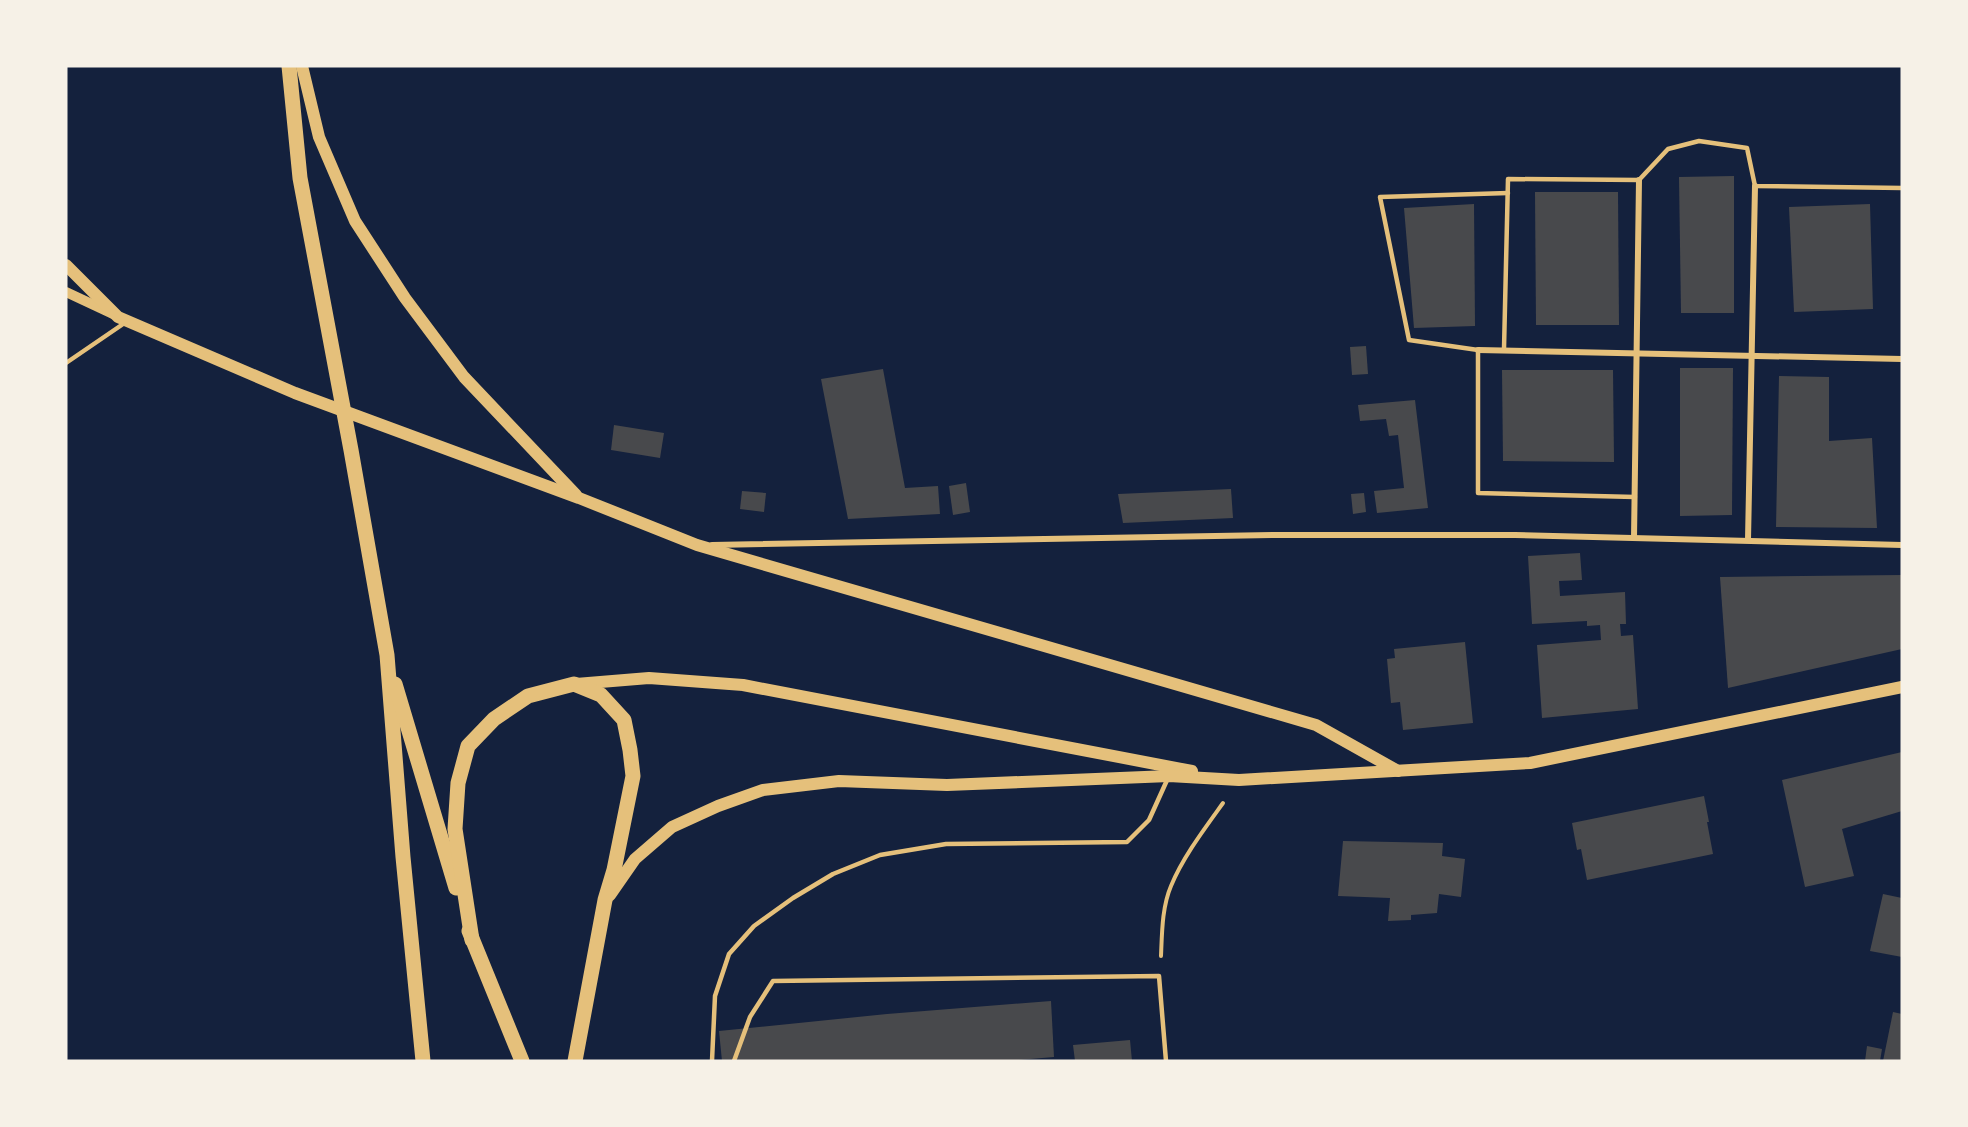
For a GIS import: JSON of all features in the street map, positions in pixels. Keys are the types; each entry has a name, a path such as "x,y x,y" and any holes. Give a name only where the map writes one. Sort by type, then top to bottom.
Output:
{"main road":[{"path":"289,66 300,178 340,386 387,655 403,857 423,1061"},
{"path":"302,66 319,137 355,221 405,298 464,377 579,498"},
{"path":"66,265 123,319 295,393 579,498 697,545 1316,725 1398,771"},
{"path":"387,655 472,940 522,1061"},
{"path":"472,940 455,829 458,783 468,746 494,719 528,696 574,684 649,678 743,685 1239,780"},
{"path":"574,684 601,695 624,720 633,776 614,870 605,900 575,1061"},
{"path":"605,900 635,859 672,827 718,806 763,790 839,781 947,785 1169,776 1239,780 1530,763 1902,687"}],"street":[{"path":"1634,538 1639,180"},
{"path":"1748,540 1755,186"},
{"path":"66,292 123,319"},
{"path":"1478,350 1902,359"},
{"path":"697,545 1274,535 1515,535 1902,545"}],"lane":[{"path":"1504,350 1508,178 1639,180 1668,149 1699,141 1747,148 1755,186 1902,188"},
{"path":"1508,194 1380,197 1409,340 1478,350 1478,493 1635,497"},
{"path":"66,363 123,319"},
{"path":"712,1061 715,996 729,954 754,926 793,898 833,874 880,855 946,844 1127,842 1149,820 1169,776"},
{"path":"734,1061 750,1017 773,981 1159,976 1166,1061"}],"path":[{"path":"1159,976 1164,918 1170,887 1197,841 1239,780"}],"building":[{"path":"1734,176 1734,313 1681,313 1679,177"},
{"path":"1535,192 1618,192 1619,325 1536,325"},
{"path":"1474,204 1475,326 1414,328 1404,208"},
{"path":"1870,204 1873,309 1794,312 1789,207"},
{"path":"1366,346 1368,374 1352,375 1350,347"},
{"path":"1680,368 1733,368 1732,515 1680,516"},
{"path":"883,369 905,488 938,486 940,514 848,519 821,379"},
{"path":"1502,370 1613,370 1614,462 1503,461"},
{"path":"1779,376 1829,377 1829,441 1872,438 1877,528 1776,527"},
{"path":"1415,400 1428,508 1377,513 1374,491 1404,488 1398,435 1389,436 1386,419 1360,421 1358,405"},
{"path":"614,425 664,433 660,458 611,450"},
{"path":"966,483 970,512 953,515 949,486"},
{"path":"1231,489 1233,518 1123,523 1118,494"},
{"path":"742,491 766,493 764,512 740,509"},
{"path":"1364,493 1366,512 1353,514 1351,494"},
{"path":"1580,553 1582,580 1559,581 1560,596 1625,592 1626,624 1620,624 1621,636 1633,635 1638,709 1542,718 1537,645 1601,640 1600,625 1587,626 1587,621 1532,624 1528,556"},
{"path":"1902,575 1902,649 1728,688 1720,577"},
{"path":"1465,642 1473,723 1403,730 1400,702 1391,703 1387,659 1395,658 1394,649"},
{"path":"1902,752 1902,811 1842,829 1854,876 1805,887 1782,780"},
{"path":"1704,796 1713,854 1587,880 1581,849 1577,850 1572,823"},
{"path":"1343,841 1443,843 1442,856 1465,859 1461,897 1439,894 1437,913 1411,915 1411,920 1388,921 1390,898 1338,896"},
{"path":"1883,894 1902,898 1902,957 1870,951"},
{"path":"1051,1001 1054,1057 1008,1061 722,1061 719,1031 887,1014"},
{"path":"1893,1012 1902,1014 1902,1061 1883,1061"},
{"path":"1130,1040 1132,1061 1075,1061 1073,1045"},
{"path":"1867,1046 1882,1049 1880,1061 1865,1061"}]}
